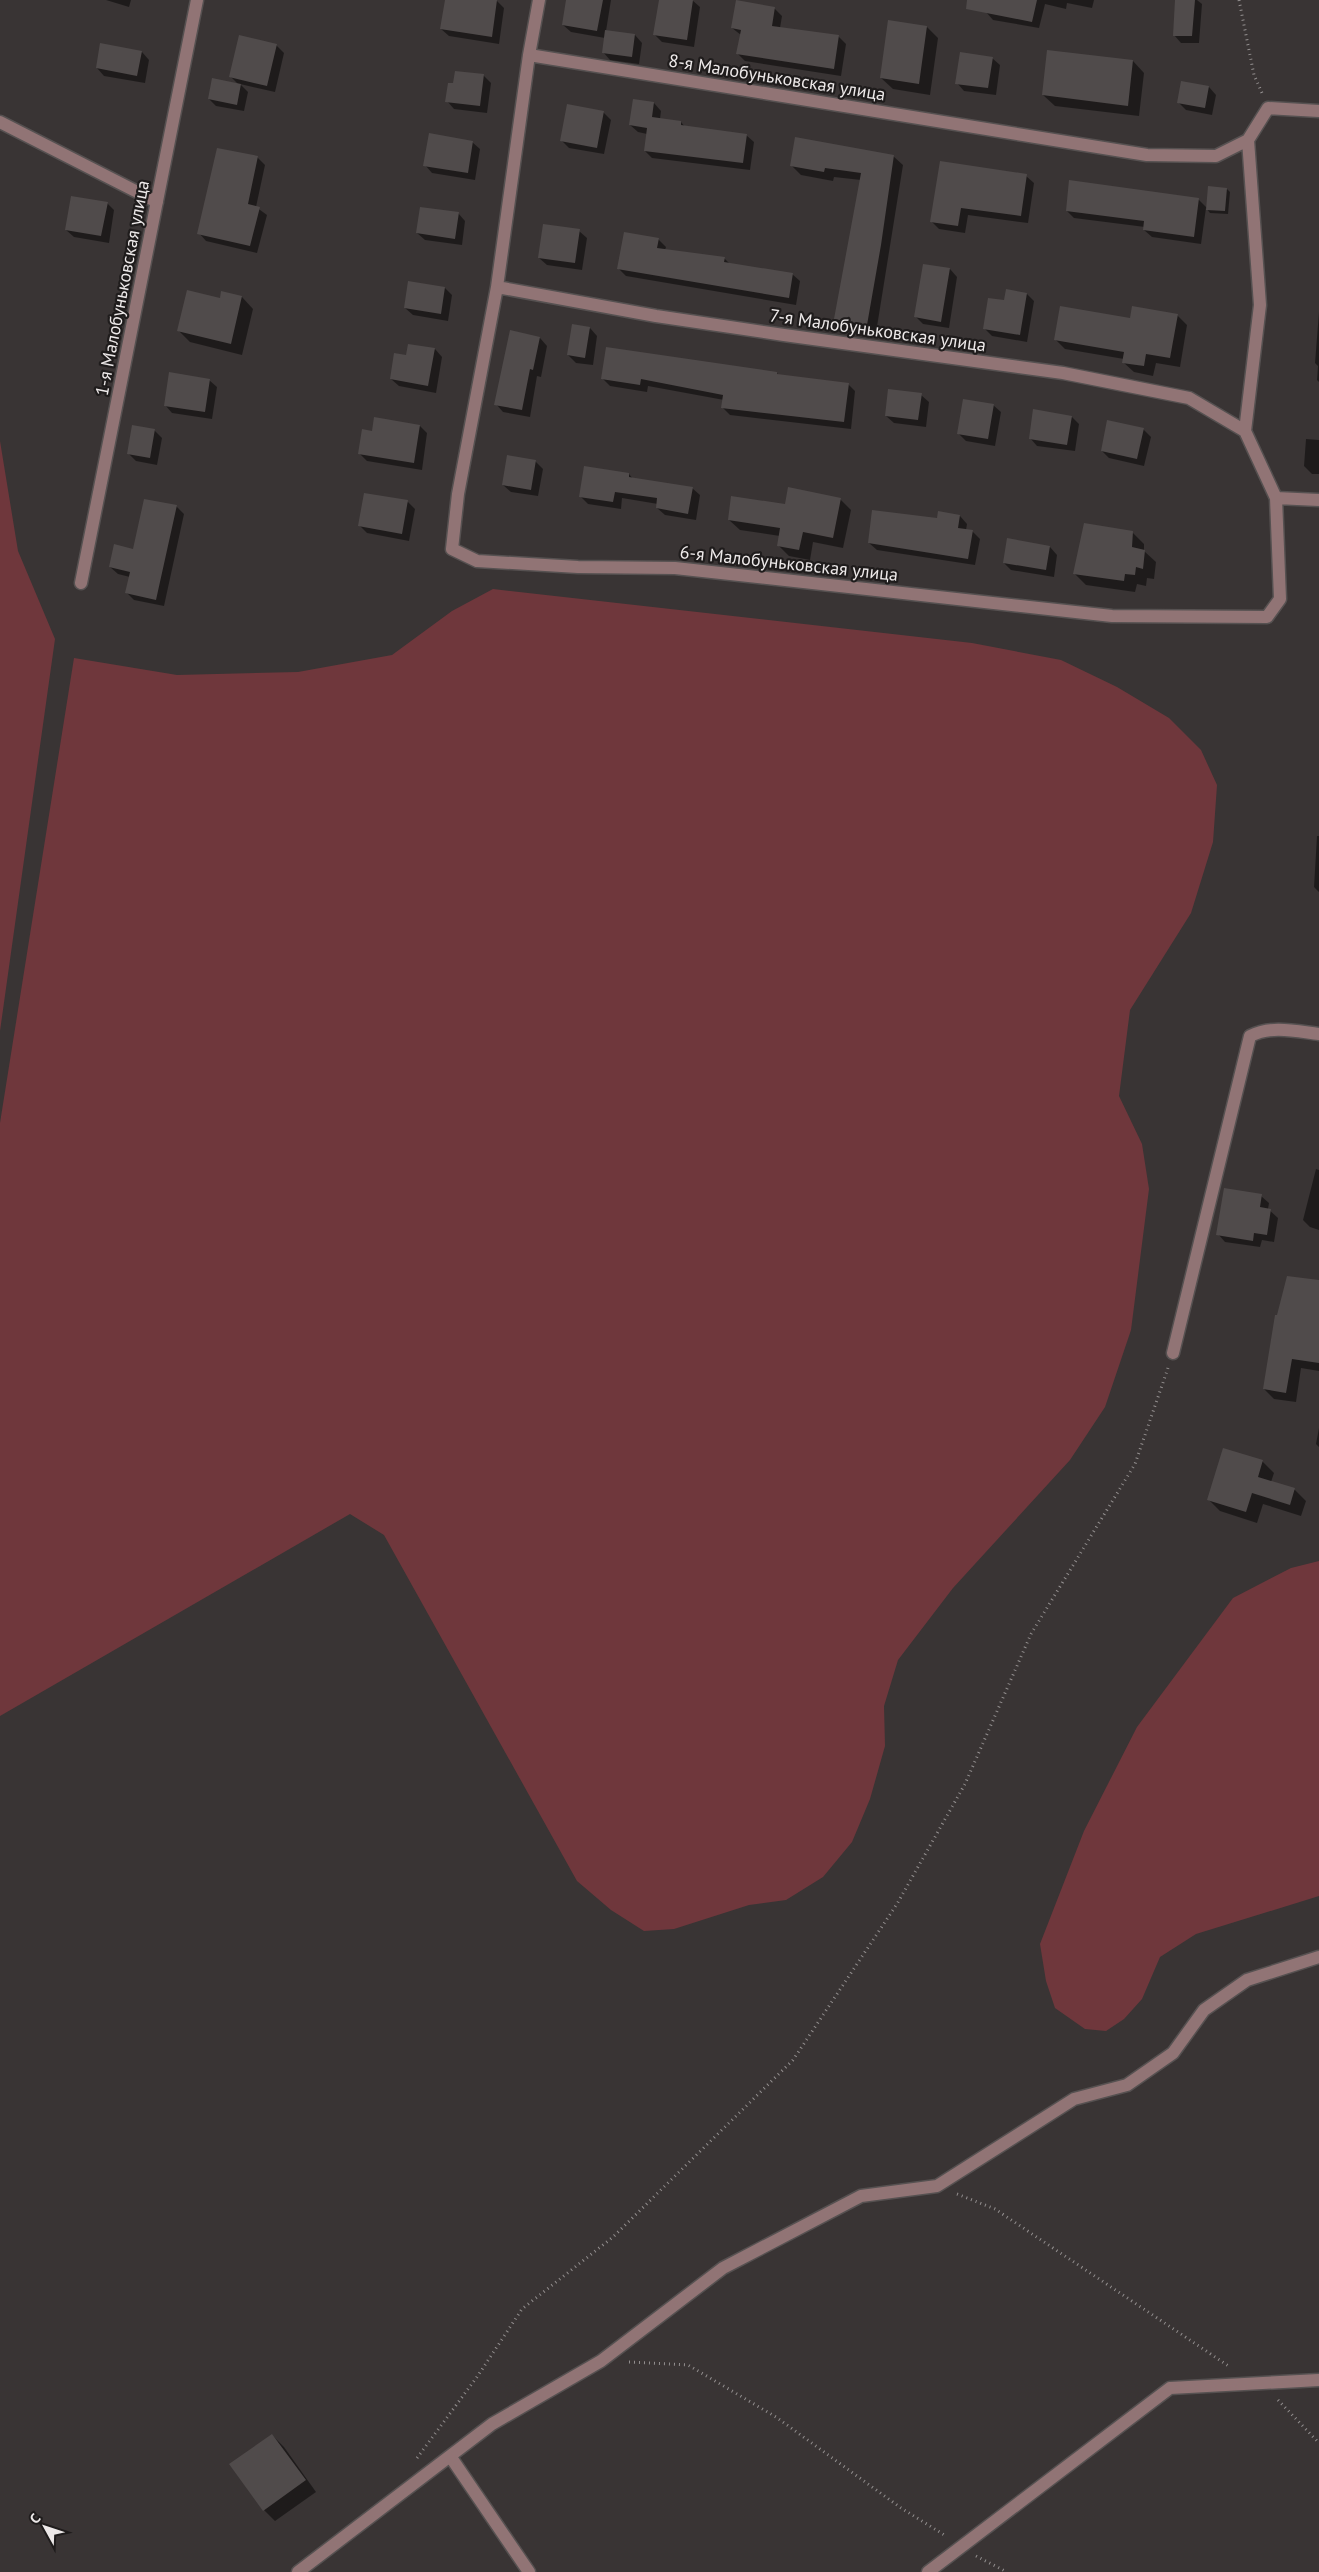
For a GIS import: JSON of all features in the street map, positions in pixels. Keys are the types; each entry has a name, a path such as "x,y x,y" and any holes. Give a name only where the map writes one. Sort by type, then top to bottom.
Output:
{"street":[{"name":"1-я Малобуньковская улица","path":"81,583 197,0"},
{"path":"497,287 529,55 539,0"},
{"name":"8-я Малобуньковская улица","path":"529,55 1147,155 1216,156 1248,140"},
{"path":"1319,111 1268,108 1248,140 1260,305 1246,431 1276,498 1319,500"},
{"path":"0,122 157,202"},
{"name":"7-я Малобуньковская улица","path":"497,287 754,331 1073,375 1189,398 1246,431"},
{"name":"6-я Малобуньковская улица","path":"497,287 458,494 452,548 477,561 578,567 675,568 1112,616 1267,617 1280,599 1276,498"},
{"path":"1173,1353 1250,1036 1262,1030 1289,1030 1319,1034"},
{"path":"298,2572 492,2424 601,2361 723,2268 861,2196 937,2186 1074,2099 1127,2085 1173,2053 1204,2010 1247,1980 1319,1957"},
{"path":"928,2572 1170,2388 1252,2382 1319,2380"},
{"path":"450,2456 529,2572"}],"path":[{"path":"1239,0 1254,75 1268,108"},
{"path":"412,2465 477,2377 522,2310 613,2237 793,2060 897,1904 965,1784 1031,1634 1135,1464 1173,1353"},
{"path":"937,2186 995,2208 1277,2400 1319,2443"},
{"path":"601,2361 688,2365 776,2417 901,2508 962,2547 1007,2572"}],"shaded area":[{"path":"0,441 18,551 55,639 0,1031"},
{"path":"493,589 972,643 1061,660 1117,687 1169,718 1201,750 1217,785 1213,842 1191,913 1130,1010 1119,1096 1142,1144 1149,1189 1131,1330 1105,1407 1070,1460 953,1588 898,1660 884,1706 885,1746 870,1799 852,1842 823,1877 786,1900 749,1905 674,1929 644,1931 611,1910 577,1881 384,1535 350,1514 0,1716 0,1123 74,658 177,675 298,672 392,655 452,611"},
{"path":"1319,1561 1319,1896 1196,1934 1160,1957 1142,1999 1124,2019 1106,2031 1085,2029 1055,2008 1046,1981 1040,1944 1084,1831 1137,1727 1233,1598 1291,1568"}],"building":[{"path":"445,0 497,0 492,37 440,29"},
{"path":"566,0 603,0 597,31 562,25"},
{"path":"659,0 693,0 687,40 653,35"},
{"path":"736,0 775,7 772,26 839,35 834,69 736,54 741,30 731,28"},
{"path":"967,0 1037,0 1032,22 966,9"},
{"path":"1175,0 1195,0 1192,36 1173,36"},
{"path":"888,20 927,26 919,84 880,78"},
{"path":"605,30 635,34 632,57 602,53"},
{"path":"239,35 277,44 267,86 229,77"},
{"path":"100,43 142,51 137,76 96,68"},
{"path":"1047,50 1133,60 1128,106 1042,95"},
{"path":"960,52 993,57 988,88 955,84"},
{"path":"455,71 484,74 480,106 445,102 448,83 453,83"},
{"path":"212,78 241,84 237,105 208,99"},
{"path":"1181,81 1209,86 1205,108 1177,103"},
{"path":"633,99 654,102 652,117 681,121 681,125 747,134 743,163 644,151 647,128 629,125"},
{"path":"567,104 604,111 597,148 560,141"},
{"path":"429,133 473,141 468,173 423,166"},
{"path":"795,137 894,155 867,325 834,319 861,173 825,168 824,172 790,166"},
{"path":"217,148 258,156 248,204 260,207 250,246 197,234"},
{"path":"940,161 1027,174 1021,216 961,208 958,226 930,222"},
{"path":"1069,180 1199,198 1194,237 1143,230 1144,221 1066,211"},
{"path":"1208,186 1227,188 1225,211 1206,210"},
{"path":"71,196 108,202 101,236 65,230"},
{"path":"420,207 459,212 455,239 416,233"},
{"path":"543,224 580,229 575,263 538,258"},
{"path":"624,232 659,238 657,248 725,257 724,262 793,273 789,298 617,269"},
{"path":"923,264 950,268 941,322 914,317"},
{"path":"408,281 445,287 441,314 404,308"},
{"path":"1006,289 1027,293 1020,335 983,329 988,298 1004,300"},
{"path":"187,290 220,298 221,291 242,296 231,344 177,331"},
{"path":"1060,306 1130,318 1132,306 1178,314 1170,358 1146,354 1144,366 1122,363 1124,352 1054,340"},
{"path":"572,324 590,327 585,358 567,355"},
{"path":"510,330 540,337 533,370 530,369 522,410 494,405"},
{"path":"408,344 435,348 428,386 390,379 394,353 406,355"},
{"path":"606,347 777,372 777,374 849,383 844,422 721,408 723,395 641,379 640,385 601,379"},
{"path":"169,372 210,379 205,412 164,406"},
{"path":"888,389 922,393 918,420 885,416"},
{"path":"963,399 994,404 988,439 957,434"},
{"path":"1033,409 1072,416 1067,445 1029,439"},
{"path":"374,417 420,425 414,463 358,454 362,429 372,431"},
{"path":"1107,420 1144,428 1137,459 1101,451"},
{"path":"132,425 155,429 150,458 127,454"},
{"path":"507,455 536,460 531,490 502,485"},
{"path":"584,466 629,473 629,477 693,487 688,514 656,508 657,498 615,492 613,502 579,497"},
{"path":"788,487 841,498 833,538 803,532 799,550 777,546 780,528 728,520 731,496 785,504"},
{"path":"364,493 408,500 402,534 358,526"},
{"path":"144,499 177,505 156,600 125,593 130,572 109,567 114,544 133,549"},
{"path":"872,510 937,518 938,511 960,515 958,528 973,530 968,559 868,543"},
{"path":"1084,523 1133,531 1132,547 1145,550 1143,569 1136,567 1135,575 1125,574 1124,581 1073,574"},
{"path":"1007,538 1050,546 1046,570 1003,563"},
{"path":"1224,1188 1262,1194 1260,1207 1271,1209 1267,1235 1254,1233 1253,1241 1216,1235"},
{"path":"1287,1276 1319,1280 1319,1363 1292,1359 1286,1393 1263,1389 1275,1315 1277,1315"},
{"path":"1223,1448 1263,1460 1258,1477 1295,1488 1290,1505 1252,1493 1246,1512 1207,1500"},
{"path":"272,2434 306,2480 263,2511 229,2464"}]}
